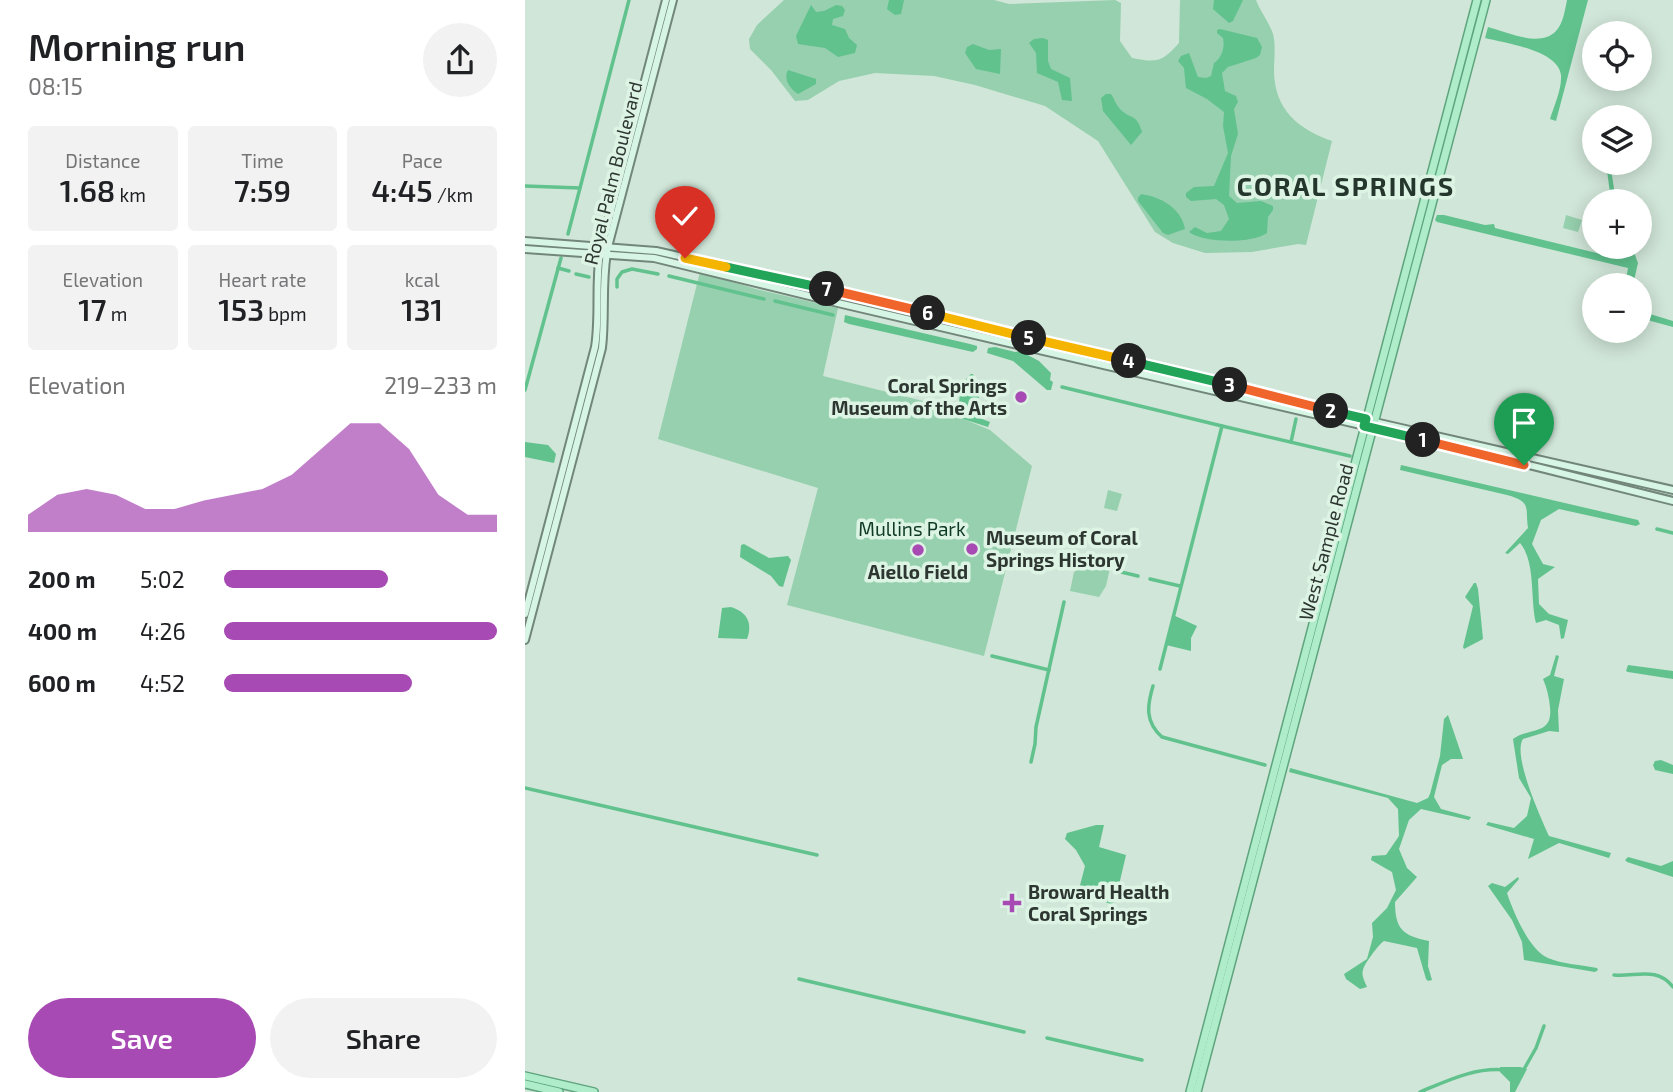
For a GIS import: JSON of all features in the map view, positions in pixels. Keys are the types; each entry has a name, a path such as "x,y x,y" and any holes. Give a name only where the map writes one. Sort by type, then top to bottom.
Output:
{"main road":[{"name":"Royal Palm Boulevard","path":"525,614 595,347 604,250 666,0"},
{"name":"Royal Palm Boulevard","path":"525,640 601,348 604,250 673,0"},
{"name":"West Sample Road","path":"1190,1092 1319,630 1322,584 1477,0"},
{"name":"West Sample Road","path":"1197,1092 1238,939 1246,879 1374,425 1486,0"},
{"path":"525,241 654,258 771,288 1673,490"},
{"path":"525,249 656,251 1184,373 1365,423"},
{"path":"1374,425 1673,501"},
{"path":"525,1076 590,1092"},
{"path":"525,1084 559,1092"}],"green space":[{"path":"784,0 994,0 1009,4 1115,0 1121,3 1120,41 1132,58 1159,60 1179,43 1180,0 1256,0 1273,34 1275,85 1284,107 1299,124 1332,141 1306,245 1252,252 1205,253 1173,243 1155,232 1098,141 1045,106 975,85 934,76 875,73 839,81 808,100 795,101 771,70 750,49 749,39 757,25"},
{"path":"1566,215 1582,220 1578,232 1563,228"},
{"name":"Mullins Park","path":"700,272 756,289 838,308 823,376 959,410 961,418 990,430 1032,466 984,656 787,605 818,488 658,439"},
{"path":"1108,490 1122,494 1117,511 1104,508"},
{"path":"1084,560 1110,568 1106,586 1099,597 1070,591 1074,572 1081,567"}],"shaded area":[{"path":"889,0 904,0 901,14 895,15 887,9"},
{"path":"1214,0 1243,0 1233,21 1229,23 1213,9"},
{"path":"1567,0 1588,0 1556,121 1550,119 1560,86 1558,66 1551,59 1529,49 1485,38 1488,27 1532,39 1549,36 1556,31"},
{"path":"811,5 816,12 836,5 842,6 845,10 843,16 833,19 832,25 845,29 849,38 857,45 855,53 838,57 825,48 798,44 796,36"},
{"path":"1220,29 1257,38 1262,47 1256,58 1228,67 1222,73 1225,91 1236,96 1238,102 1234,109 1238,134 1231,156 1229,196 1237,203 1261,201 1273,206 1268,217 1267,233 1250,239 1216,240 1189,232 1195,227 1207,233 1221,231 1229,219 1224,205 1216,199 1191,201 1186,197 1186,193 1194,187 1214,186 1228,153 1223,126 1224,112 1186,88 1184,68 1178,61 1181,56 1189,53 1198,77 1211,76 1214,63 1223,49 1223,38 1217,33"},
{"path":"1043,38 1048,40 1048,61 1051,69 1070,78 1072,101 1062,100 1058,82 1037,73 1036,53 1029,43"},
{"path":"973,44 989,50 1001,49 1000,74 976,69 965,53 967,47"},
{"path":"788,70 816,79 816,84 798,94 788,84"},
{"path":"1111,94 1120,109 1140,126 1142,132 1131,145 1103,111 1101,98"},
{"path":"1608,175 1612,175 1614,189 1609,189"},
{"path":"1141,194 1156,198 1175,209 1185,229 1168,235 1163,233 1138,201"},
{"path":"1437,215 1444,215 1485,225 1494,224 1495,228 1582,249 1582,257 1437,222"},
{"path":"1591,259 1636,259 1636,273 1627,273 1628,268"},
{"path":"845,315 970,344 977,346 977,349 973,352 849,324 844,322"},
{"path":"1652,315 1673,321 1673,327 1652,321"},
{"path":"988,348 1020,351 1039,361 1051,373 1051,390 1047,390 1013,361 987,353"},
{"path":"971,374 979,397 973,409 977,417 990,422 988,427 963,419 961,413 961,389"},
{"path":"525,442 548,445 556,454 554,463 525,457"},
{"path":"1401,465 1638,520 1640,524 1636,526 1559,509 1541,520 1532,544 1543,564 1555,567 1538,579 1539,604 1549,614 1568,620 1564,638 1561,639 1559,625 1546,620 1536,623 1531,570 1520,543 1508,554 1505,553 1528,528 1524,503 1507,495 1400,470"},
{"path":"744,544 769,558 788,556 791,560 783,587 771,576 740,557 741,545"},
{"path":"1474,583 1478,589 1483,639 1464,649 1473,606 1465,597"},
{"path":"731,607 745,615 749,623 747,639 718,638 722,608"},
{"path":"1173,615 1197,626 1191,638 1191,651 1166,645"},
{"path":"1556,655 1559,656 1554,676 1564,679 1558,710 1559,732 1549,731 1523,739 1521,758 1524,772 1549,836 1611,853 1609,858 1559,843 1528,859 1534,839 1486,825 1488,822 1514,828 1527,816 1531,798 1519,778 1513,739 1548,723 1550,707 1543,679 1550,675"},
{"path":"1628,665 1673,671 1673,679 1628,672"},
{"path":"1448,715 1463,759 1451,759 1442,765 1434,797 1441,809 1471,817 1469,820 1421,809 1409,820 1399,849 1407,868 1417,877 1395,902 1397,919 1402,930 1413,937 1429,941 1428,966 1432,980 1426,979 1417,948 1384,941 1364,967 1367,987 1360,989 1346,979 1344,974 1367,959 1373,937 1372,923 1387,908 1396,890 1392,872 1371,860 1372,856 1386,855 1399,836 1398,809 1388,798 1289,772 1290,768 1417,803 1428,798 1430,794 1440,756 1444,719"},
{"path":"1661,760 1673,765 1673,774 1655,770 1655,761"},
{"path":"1104,825 1099,847 1126,855 1115,902 1111,904 1078,893 1085,866 1076,850 1065,839 1067,833"},
{"path":"1628,857 1661,866 1673,861 1673,877 1627,862 1625,860"},
{"path":"1518,877 1507,893 1534,947 1548,958 1598,970 1595,972 1524,960 1522,942 1512,920 1488,886 1492,883 1505,887"},
{"path":"1500,1067 1527,1069 1515,1092 1510,1092 1510,1082 1500,1072"}],"waterway":[{"path":"568,234 629,0"},
{"path":"525,186 580,188"},
{"path":"525,390 561,258"},
{"path":"558,268 569,271"},
{"path":"617,287 617,279 622,272 632,269 658,274"},
{"path":"576,274 589,277"},
{"path":"669,276 764,299"},
{"path":"775,301 833,315"},
{"path":"1062,387 1222,426"},
{"path":"1291,442 1296,419"},
{"path":"1160,669 1222,426 1350,456"},
{"path":"1657,529 1673,533"},
{"path":"1117,571 1138,576"},
{"path":"1150,579 1180,586"},
{"path":"1031,762 1036,727 1064,602"},
{"path":"992,656 1049,670"},
{"path":"1153,686 1149,700 1150,720 1162,737 1265,765"},
{"path":"525,788 817,855"},
{"path":"1614,975 1653,975 1673,987"},
{"path":"799,979 1024,1032"},
{"path":"1523,1071 1544,1026"},
{"path":"1047,1038 1142,1060"},
{"path":"1420,1092 1472,1073 1505,1070"}],"place":[{"name":"Coral Springs Museum of the Arts","path":"1021,397"},
{"name":"Museum of Coral Springs History","path":"972,549"},
{"name":"Aiello Field","path":"918,550"},
{"name":"Broward Health Coral Springs","path":"1012,903"}],"district":[{"name":"CORAL SPRINGS","path":"1346,187"}],"route":[{"path":"685,258 1184,373 1366,419 1364,426 1524,465"}]}
